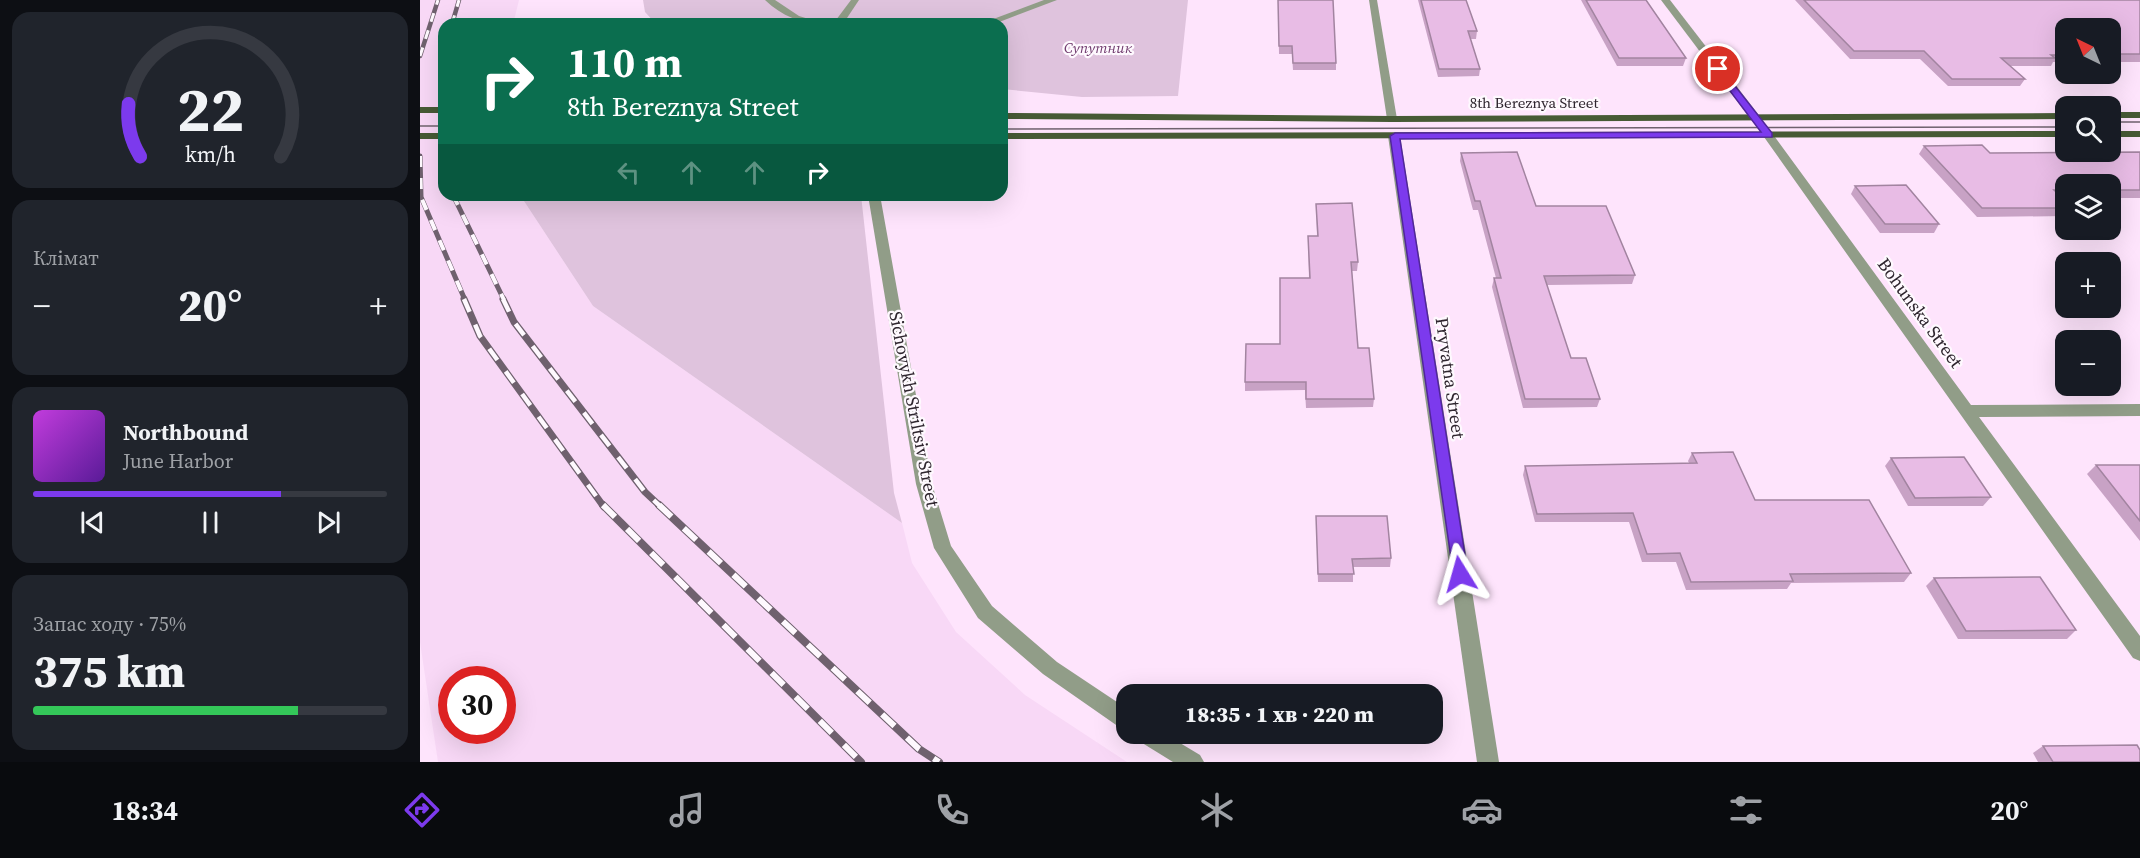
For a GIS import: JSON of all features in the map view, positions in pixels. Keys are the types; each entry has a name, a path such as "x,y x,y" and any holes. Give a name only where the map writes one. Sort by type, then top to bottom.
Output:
{"main road":[{"path":"420,110 438,110"},
{"path":"2121,116 2140,115"},
{"name":"8th Bereznya Street","path":"1008,116 1392,119 2055,116"},
{"name":"Bohunska Street","path":"1754,116 1768,135"},
{"name":"Pryvatna Street","path":"1392,119 1395,136"},
{"name":"8th Bereznya Street","path":"1008,136 2055,134"},
{"path":"2121,134 2140,134"},
{"path":"420,136 438,136"}],"street":[{"path":"769,0 796,18"},
{"path":"842,18 855,0"},
{"path":"1002,18 1053,0"},
{"name":"Pryvatna Street","path":"1373,0 1392,119"},
{"name":"Bohunska Street","path":"1665,0 1754,116"},
{"name":"Bohunska Street","path":"1768,135 2140,652"},
{"name":"Pryvatna Street","path":"1395,136 1488,762"},
{"name":"Sichovykh Striltsiv Street","path":"875,201 924,484 943,548 985,612 1050,668 1116,713"},
{"path":"1967,411 2140,410"},
{"path":"1163,744 1193,762"}],"shaded area":[{"path":"420,0 519,0 514,18 438,18 438,201 524,201 593,306 902,523 912,563 956,632 1025,695 1127,762 438,762 420,642"}],"green space":[{"name":"Супутник","path":"643,0 1188,0 1178,96 1082,97 1008,90 1008,18 650,18 645,12"},
{"path":"524,201 862,201 894,493 902,523 593,306"}],"building":[{"path":"1278,0 1333,0 1336,63 1293,63 1292,46 1279,46"},
{"path":"1421,0 1466,0 1477,31 1468,31 1480,69 1439,69"},
{"path":"1586,0 1646,0 1686,58 1619,58"},
{"path":"1804,0 2140,0 2140,54 2121,54 2121,18 2055,18 2055,55 2051,55 2055,58 2001,58 2025,79 1952,79 1924,51 1854,51"},
{"path":"1982,145 1990,153 2055,153 2055,162 2121,162 2121,152 2140,152 2140,190 2121,190 2121,174 2055,174 2055,208 1982,208 1924,146"},
{"path":"1517,152 1536,206 1606,206 1635,275 1544,276 1571,358 1586,358 1600,399 1525,399 1494,278 1501,278 1480,201 1475,201 1461,153"},
{"path":"1906,185 1939,224 1885,224 1855,186"},
{"path":"1352,203 1358,262 1351,262 1358,348 1369,348 1374,399 1306,399 1306,382 1245,382 1246,344 1280,344 1280,278 1310,278 1308,236 1318,236 1316,204"},
{"path":"1733,452 1755,500 1869,500 1911,573 1790,574 1793,581 1691,582 1680,553 1647,554 1633,513 1537,514 1525,466 1697,463 1692,453"},
{"path":"1964,457 1991,497 1915,498 1891,458"},
{"path":"2096,465 2140,465 2140,521"},
{"path":"1316,516 1387,516 1391,558 1352,559 1354,574 1318,574"},
{"path":"2040,577 2076,630 1966,631 1934,578"},
{"path":"2137,745 2140,750 2140,762 2053,762 2043,746"}],"tram line":[{"path":"2121,122 2140,122"},
{"path":"420,126 438,126"},
{"path":"1008,129 2055,127"}],"railway":[{"path":"420,56 438,0"},
{"path":"454,18 459,0"},
{"path":"420,156 421,197 465,300"},
{"path":"456,201 504,300"},
{"path":"464,299 480,336 604,507"},
{"path":"503,299 514,322 645,492 661,507"},
{"path":"603,505 861,762"},
{"path":"659,505 919,749 939,762"}],"route":[{"path":"1460,574 1395,136 1768,135 1718,69"}]}
